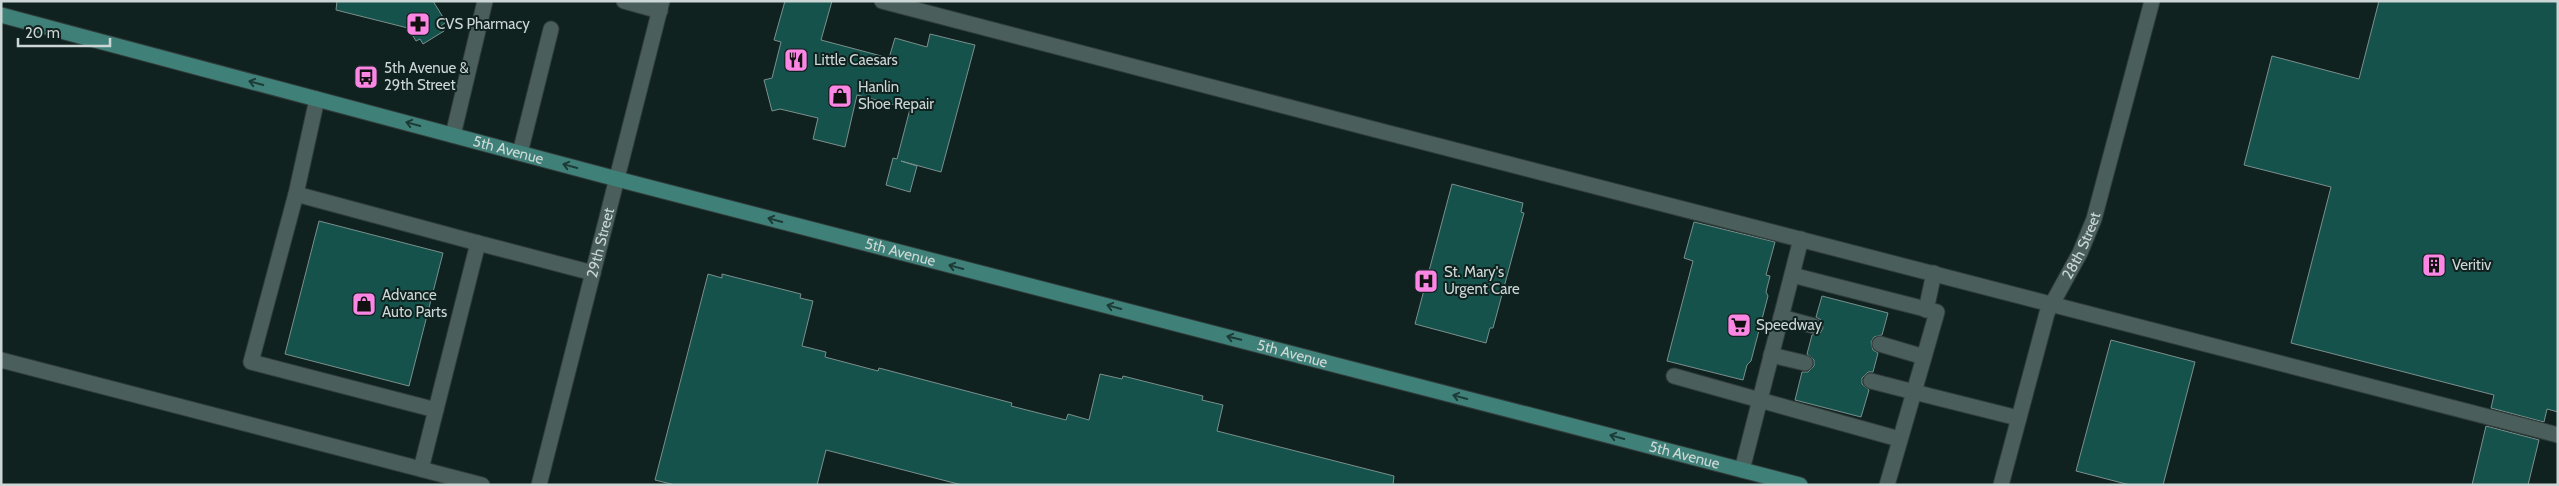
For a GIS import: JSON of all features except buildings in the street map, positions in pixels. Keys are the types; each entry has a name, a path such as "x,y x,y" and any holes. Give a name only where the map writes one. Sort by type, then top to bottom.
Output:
{"main road":[{"name":"5th Avenue","path":"1,15 617,179 1800,485"}],"street":[{"path":"454,135 485,1"},
{"path":"624,1 661,6"},
{"path":"882,1 1365,129 2052,303 2558,435"},
{"name":"28th Street","path":"2001,485 2043,325 2052,303 2080,253 2094,219 2152,1"},
{"name":"29th Street","path":"539,485 661,6"},
{"path":"520,153 551,29"},
{"path":"317,99 296,194 251,362 436,410"},
{"path":"296,194 593,273"},
{"path":"1742,470 1758,398 1801,239"},
{"path":"421,469 478,242"},
{"path":"1926,310 1934,273"},
{"path":"1792,275 1937,312 1887,485"},
{"path":"1781,317 1814,326"},
{"path":"1880,344 1924,357"},
{"path":"1771,355 1805,363"},
{"path":"1,360 482,485"},
{"path":"1674,376 1899,439"},
{"path":"1871,381 2018,418"}],"place":[{"name":"CVS Pharmacy","path":"418,24"},
{"name":"Little Caesars","path":"796,60"},
{"name":"5th Avenue & 29th Street","path":"366,77"},
{"name":"Hanlin Shoe Repair","path":"840,96"},
{"name":"Veritiv","path":"2434,265"},
{"name":"St. Mary's Urgent Care","path":"1426,281"},
{"name":"Advance Auto Parts","path":"364,304"},
{"name":"Speedway","path":"1739,325"}]}
